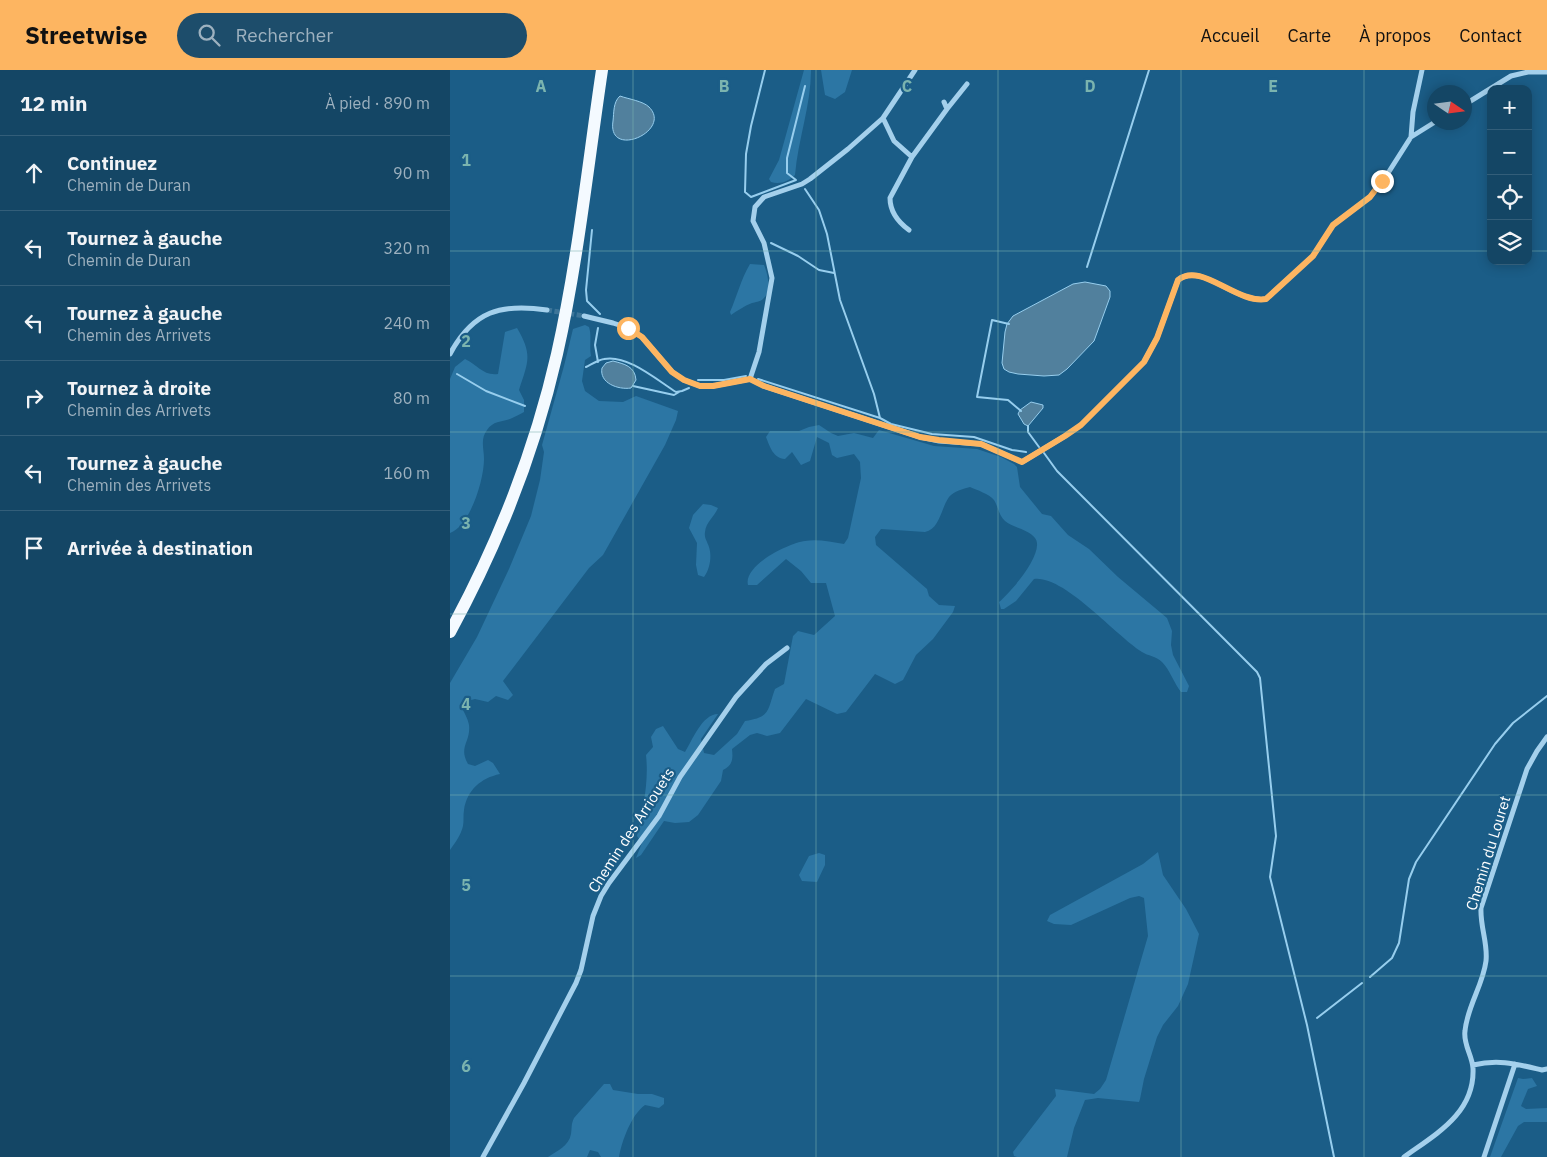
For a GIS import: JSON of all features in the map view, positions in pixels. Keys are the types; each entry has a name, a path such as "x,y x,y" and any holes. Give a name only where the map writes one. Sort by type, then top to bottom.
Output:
{"highway":[{"path":"450,632 507,512 536,431 557,356 571,280 602,70"}],"street":[{"path":"750,379 759,352 772,278 764,243 753,221 754,207 764,197 802,184 848,149 883,118 915,70"},
{"path":"1411,137 1412,112 1422,70"},
{"path":"1472,99 1511,76 1528,72 1547,72"},
{"path":"909,230 894,215 890,198 912,157 967,84"},
{"path":"944,102 947,109"},
{"path":"883,118 894,141 912,157"},
{"path":"584,316 628,328 642,337 672,372 684,380 700,386 713,386 750,379 764,386 920,437 981,444 1022,462 1081,425 1144,362 1157,338 1178,280 1183,276 1197,275 1251,300 1266,299 1313,256 1333,225 1370,197 1411,137 1427,127"},
{"path":"450,354 469,327 484,316 500,310 517,307 547,310"},
{"name":"Chemin des Arriouets","path":"483,1157 573,990 581,970 593,916 601,896 659,816 680,777 736,696 766,664 787,648"},
{"name":"Chemin du Louret","path":"1404,1157 1455,1119 1463,1107 1472,1084 1472,1065 1464,1039 1464,1030 1486,964 1486,949 1480,921 1481,908 1527,769 1547,737"},
{"path":"1472,1065 1488,1061 1501,1061 1542,1070 1547,1069"},
{"path":"1484,1157 1515,1064"}],"shaded area":[{"path":"804,70 811,70 810,83 795,175 784,182 771,182 769,179 779,160"},
{"path":"821,70 852,70 845,92 835,99 825,95"},
{"path":"620,96 646,105 654,116 653,125 638,138 619,139 614,133 614,108"},
{"path":"750,264 764,265 768,278 768,292 762,300 752,303 731,315 730,312"},
{"path":"1085,282 1106,286 1110,291 1110,297 1094,341 1059,375 1018,374 1004,369 1002,363 1005,332 1007,324 1013,316 1073,284"},
{"path":"585,325 590,330 591,356 585,360 582,381 585,391 599,401 623,402 636,396 678,411 676,420 665,445 603,555 589,568 503,681 513,695 508,700 496,696 488,702 475,699 463,702 461,706 469,725 464,749 468,764 475,766 488,760 493,763 500,774 481,782 468,796 462,829 450,850 450,683 477,637 509,569 531,516 540,480 544,452 542,445 573,329"},
{"path":"517,328 527,352 527,365 519,390 524,400 524,412 510,419 495,423 485,433 483,440 482,478 479,490 464,521 457,529 450,533 450,379 455,367 465,359 484,372 498,374 505,332"},
{"path":"613,361 628,366 634,372 636,380 631,388 615,387 603,378 602,368 606,363"},
{"path":"1031,402 1043,405 1043,408 1028,426 1024,424 1018,414 1020,410"},
{"path":"819,425 838,436 854,433 873,438 879,430 934,446 977,449 1001,457 1014,464 1017,467 1020,487 1042,514 1051,516 1068,535 1089,549 1118,577 1167,618 1172,631 1171,645 1173,655 1189,686 1187,692 1181,692 1160,660 1144,653 1131,644 1060,586 1046,580 1034,579 1016,601 1001,609 999,602 1025,572 1036,553 1037,544 1032,535 1005,521 992,498 970,487 956,492 949,497 937,523 930,530 925,532 881,529 875,537 876,545 927,589 929,596 939,605 955,606 953,612 933,639 916,655 903,680 895,684 875,674 846,712 837,714 806,699 780,733 767,736 757,733 750,735 732,749 731,764 723,770 721,781 698,815 689,822 675,823 664,821 641,855 636,858 642,843 637,836 646,785 646,755 653,747 651,737 656,729 663,726 678,749 685,752 702,723 712,715 718,714 701,739 704,753 714,755 737,734 745,721 760,717 767,712 775,689 784,684 793,636 798,631 814,635 835,616 826,583 811,583 801,571 786,559 757,585 748,585 748,577 760,563 789,546 810,540 844,544 848,538 861,478 860,462 854,454 837,458 832,455 829,443 817,437 810,461 801,465 792,452 785,459 778,457 772,451 766,437 770,431 799,431"},
{"path":"703,504 718,508 706,528 705,536 710,551 710,558 708,570 704,577 698,575 696,565 697,543 689,528 693,515"},
{"path":"1158,852 1163,875 1186,909 1199,934 1188,984 1178,1006 1163,1025 1157,1037 1139,1102 1098,1098 1085,1100 1074,1128 1067,1157 1014,1156 1013,1152 1056,1096 1055,1089 1094,1094 1106,1080 1148,936 1144,898 1139,896 1130,898 1071,925 1054,924 1047,921 1050,915 1143,864"},
{"path":"819,853 825,855 825,865 817,882 802,881 799,875 809,856"},
{"path":"1518,1078 1532,1078 1537,1086 1528,1089 1521,1106 1526,1109 1547,1108 1547,1122 1524,1122 1518,1126 1501,1157 1490,1157"},
{"path":"604,1084 610,1084 613,1090 652,1094 664,1098 664,1104 659,1108 645,1105 640,1109 628,1129 619,1157 601,1157 598,1152 590,1150 587,1157 548,1157 568,1142 574,1118"}],"waterway":[{"path":"765,70 746,154 745,192 751,197 796,180 787,173 787,158 805,86"},
{"path":"1087,267 1149,70"},
{"path":"805,189 819,210 827,234 840,300 874,394 880,418"},
{"path":"592,230 586,290 587,301 600,314"},
{"path":"771,243 798,256 819,270 834,273"},
{"path":"1009,324 992,320 977,397 1008,400 1021,411"},
{"path":"598,328 595,345 598,362"},
{"path":"586,367 597,361 613,358 642,369 676,392 689,388"},
{"path":"457,374 486,391 525,406"},
{"path":"698,380 724,380 746,376"},
{"path":"758,379 880,418 891,424 932,434 974,437 1012,450 1026,452"},
{"path":"633,386 674,395 679,392"},
{"path":"1028,426 1028,432 1039,447"},
{"path":"1044,453 1057,471 1257,672 1260,678 1276,836 1270,877 1307,1025 1334,1157"},
{"path":"1370,977 1392,958 1399,943 1409,879 1416,862 1495,744 1513,723 1547,696"},
{"path":"1317,1018 1362,983"}],"tunnel":[{"path":"547,310 584,316"}],"route":[{"path":"628,328 642,337 672,372 684,380 700,386 713,386 750,379 764,386 920,437 981,444 1022,462 1081,425 1144,362 1157,338 1178,280 1183,276 1197,275 1206,278 1251,300 1266,299 1306,264 1333,225 1370,197 1382,181"}]}
